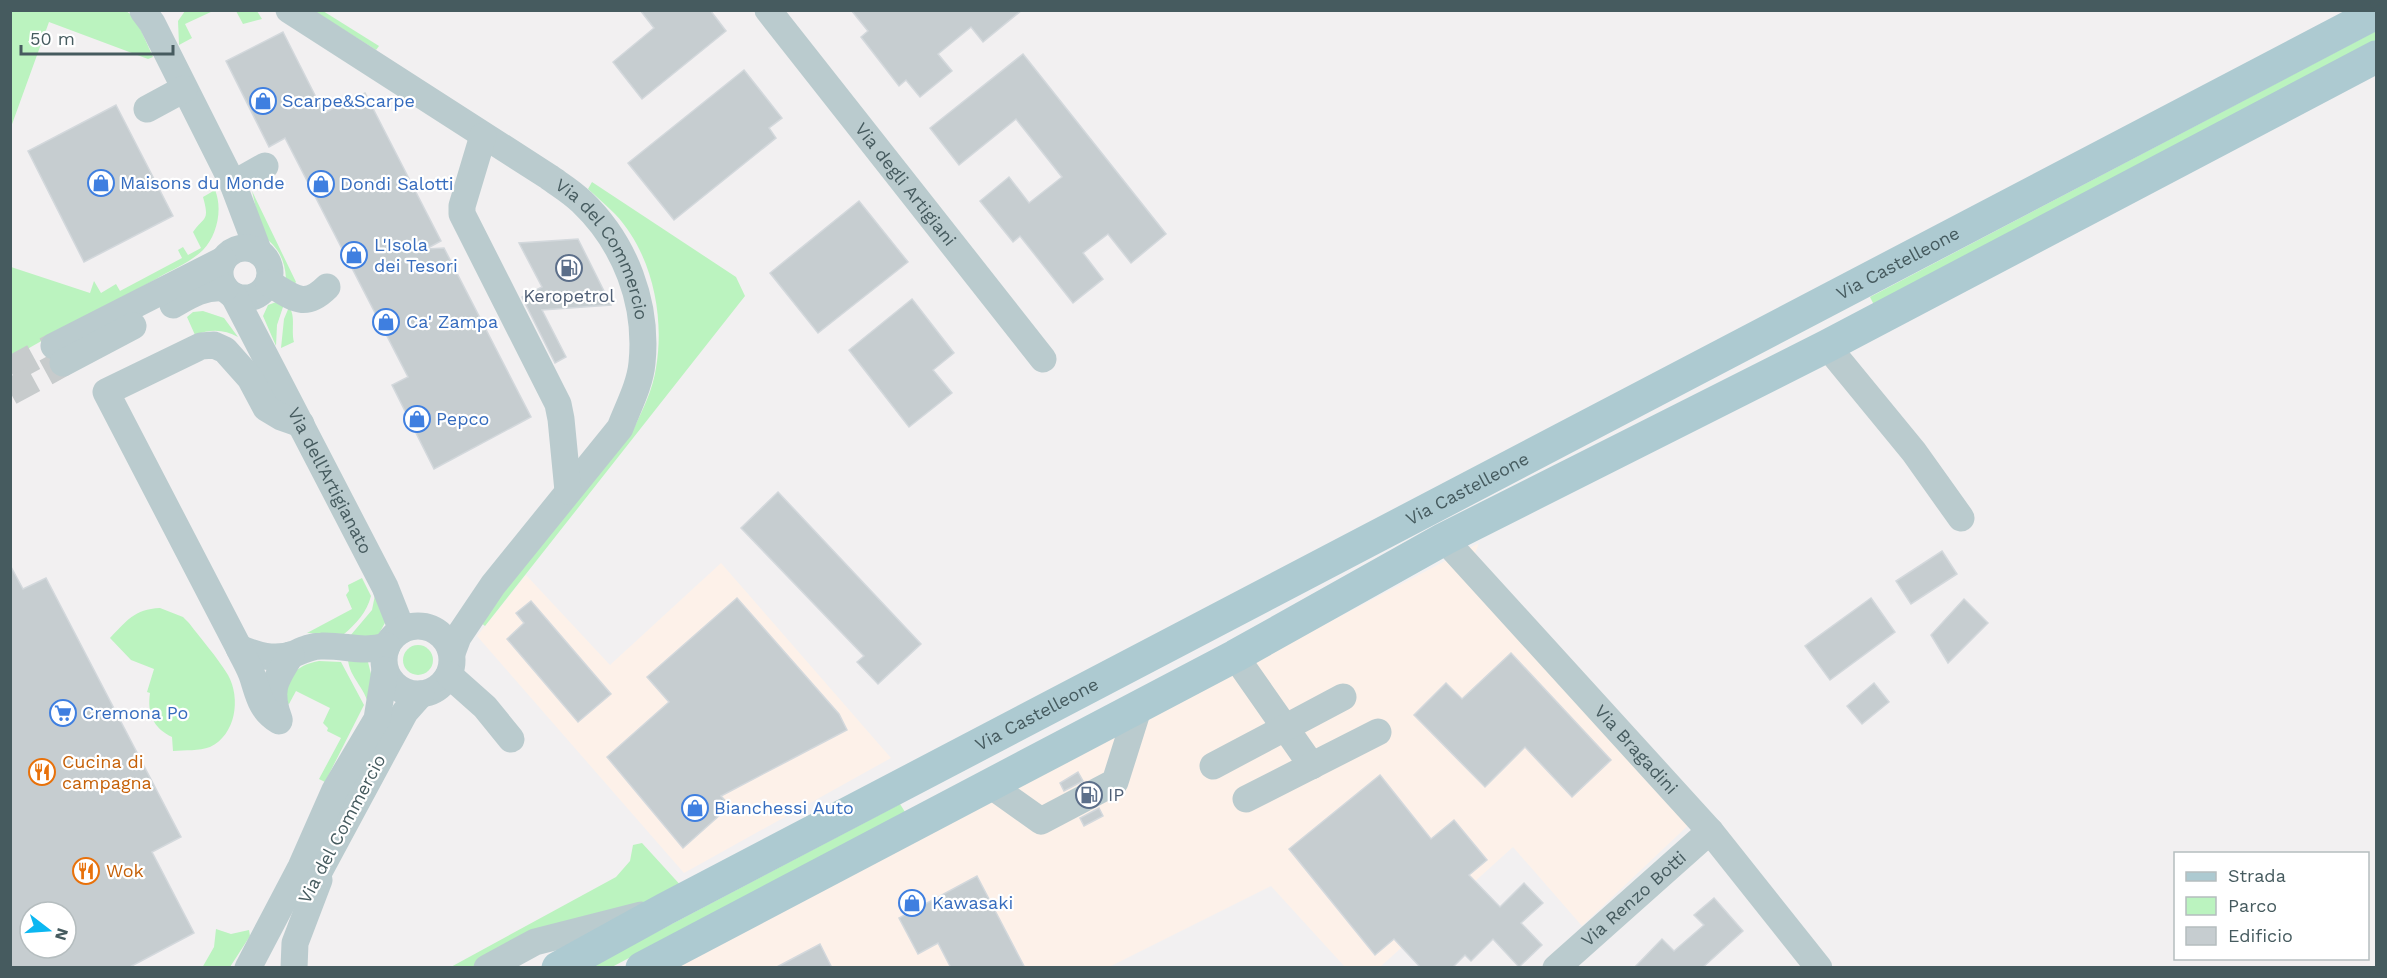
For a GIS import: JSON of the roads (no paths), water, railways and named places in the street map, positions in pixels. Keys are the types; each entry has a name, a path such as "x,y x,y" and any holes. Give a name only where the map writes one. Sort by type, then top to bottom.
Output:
{"main road":[{"name":"Via Castelleone","path":"558,968 665,909 2376,13"},
{"name":"Via Castelleone","path":"642,968 1235,656 1444,539 1827,346 2376,57"}],"street":[{"name":"Via degli Artigiani","path":"768,10 1043,359"},
{"path":"153,11 152,23 164,51 233,184 239,253"},
{"name":"Via del Commercio","path":"270,968 405,712 441,677 458,637 493,585 620,428 642,365 643,334 634,283 622,254 603,225 581,201 549,177 291,12"},
{"path":"147,109 184,89"},
{"path":"483,136 462,206 462,214 558,404 568,491"},
{"path":"233,184 265,166"},
{"path":"239,253 220,271 244,291"},
{"path":"244,291 271,268 264,255 239,253 58,355 211,287 299,300 312,299 327,287"},
{"name":"Via dell'Artigianato","path":"244,291 254,334 386,587 404,640"},
{"path":"291,655 272,688 273,704 279,721 265,711 257,696 253,677 239,648 106,392 201,346 214,345 225,350 250,378 266,408 281,417 301,424"},
{"path":"1827,346 1914,452 1961,518"},
{"name":"Via Bragadini","path":"1444,539 1710,831 1819,968"},
{"name":"Via del Commercio","path":"404,640 493,585"},
{"path":"239,648 270,657 291,655 304,649 321,646 370,651 404,640 448,643 441,677"},
{"path":"404,640 390,680 399,688 410,693 441,677"},
{"path":"248,968 301,867 335,790 377,719 404,640"},
{"path":"1235,656 1312,766"},
{"path":"441,677 485,707 511,739"},
{"path":"1213,766 1343,697"},
{"path":"989,784 1041,821 1115,782 1139,706"},
{"path":"1246,799 1378,732"},
{"name":"Via Renzo Botti","path":"1556,968 1710,831"},
{"path":"294,968 295,942 329,853"},
{"path":"487,968 535,942 665,909"}],"tunnel":[{"path":"10,370 54,346"},
{"path":"10,392 63,363"}],"place":[{"name":"Scarpe&Scarpe","path":"263,101"},
{"name":"Maisons du Monde","path":"101,183"},
{"name":"Dondi Salotti","path":"321,184"},
{"name":"L'Isola dei Tesori","path":"354,255"},
{"name":"Keropetrol","path":"569,268"},
{"name":"Ca' Zampa","path":"386,322"},
{"name":"Pepco","path":"417,419"},
{"name":"Cremona Po","path":"63,713"},
{"name":"Cucina di campagna","path":"42,772"},
{"name":"IP","path":"1089,795"},
{"name":"Bianchessi Auto","path":"695,808"},
{"name":"Wok","path":"86,871"},
{"name":"Kawasaki","path":"912,903"}]}
